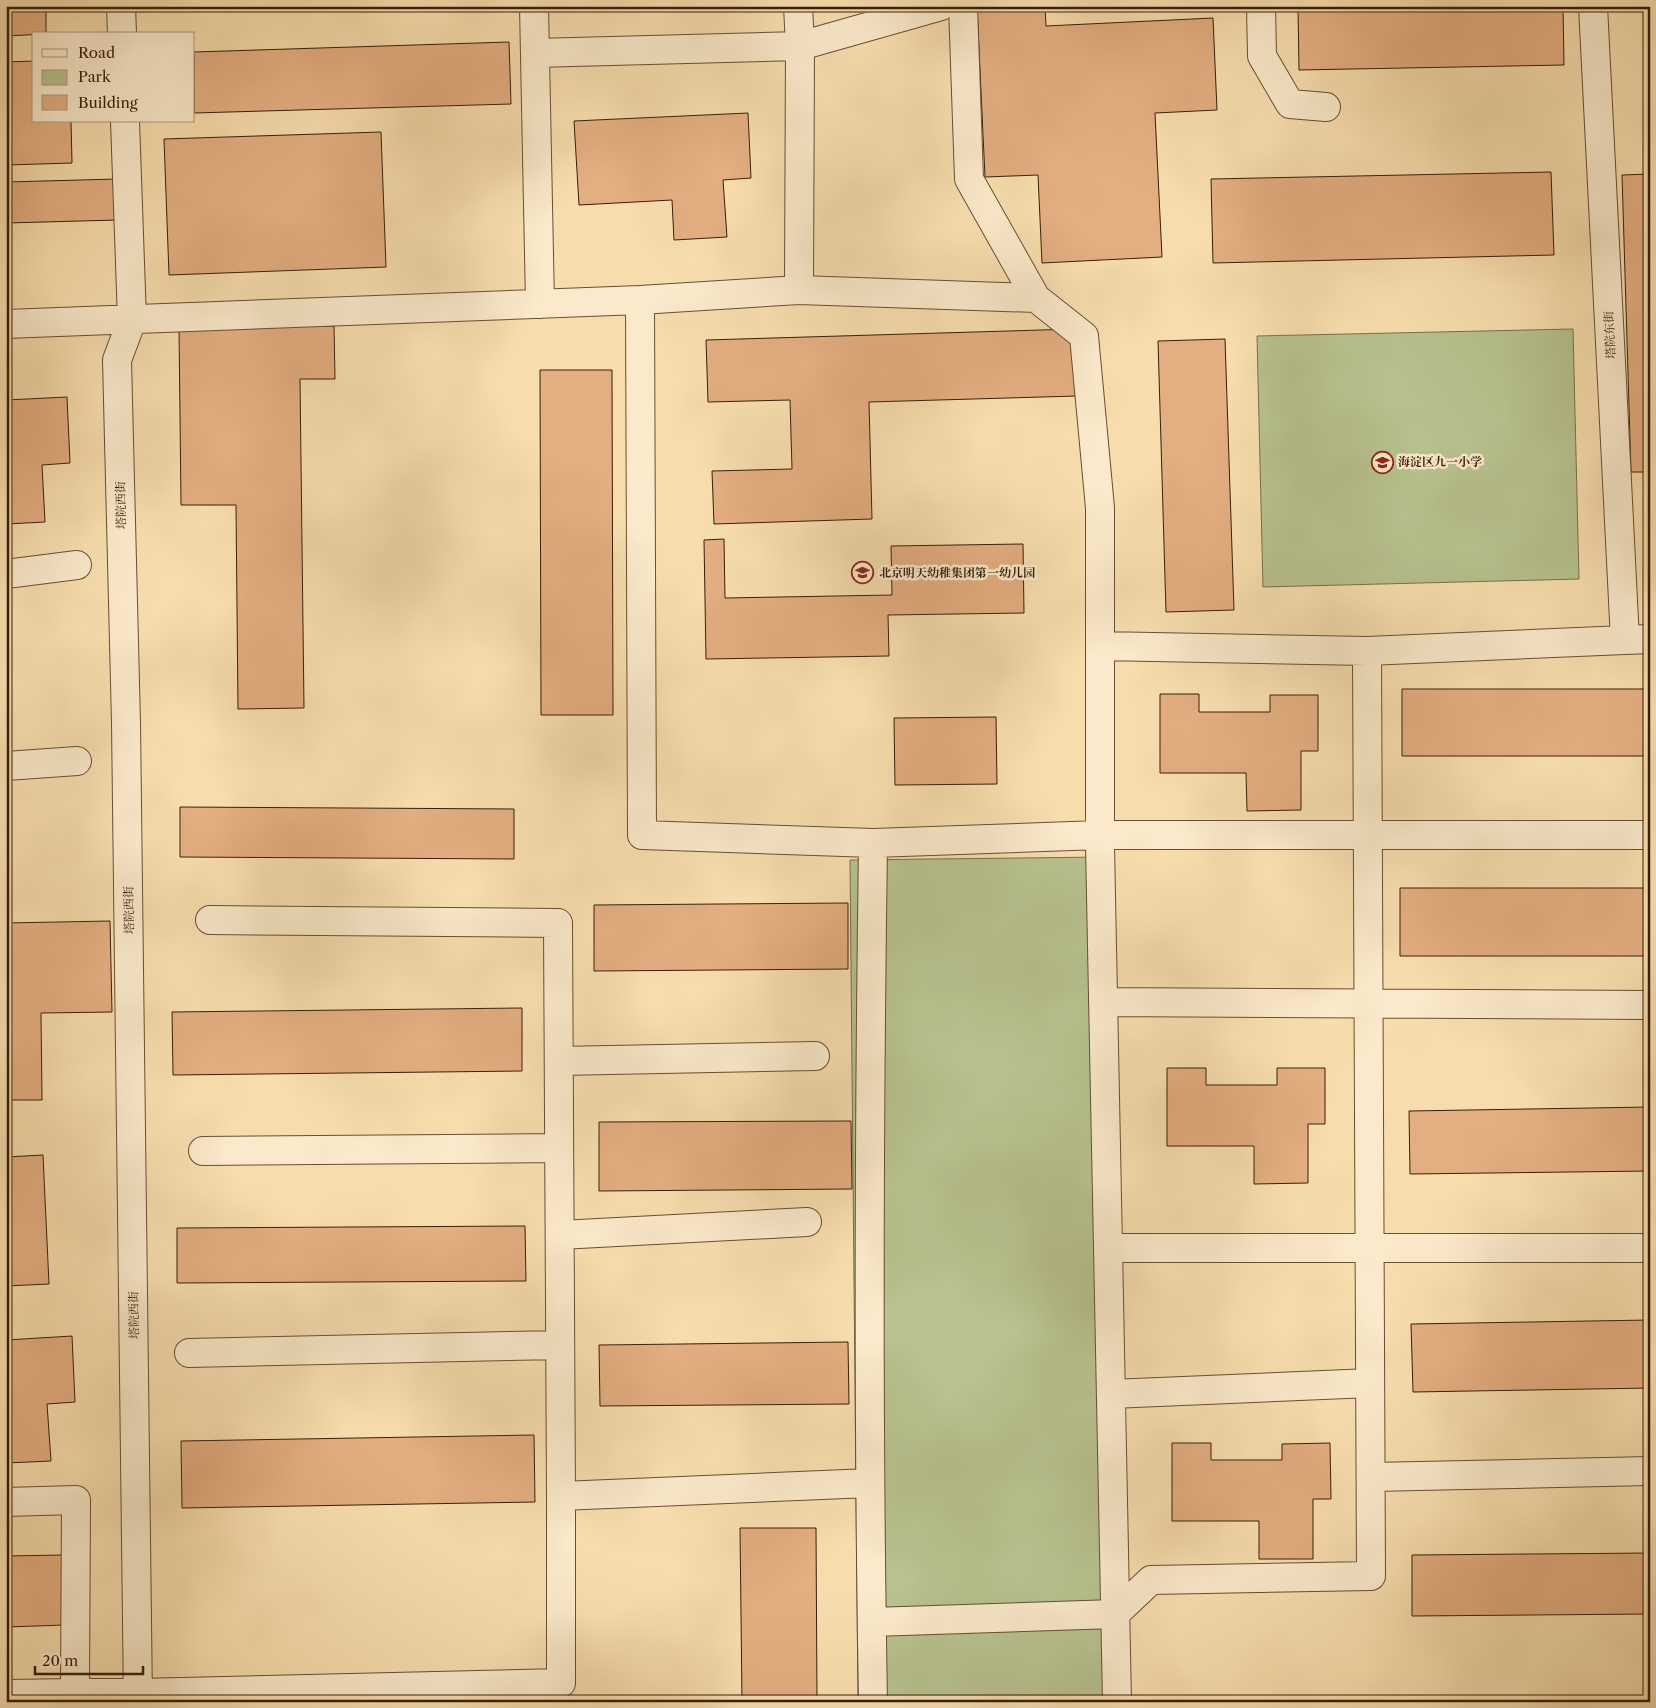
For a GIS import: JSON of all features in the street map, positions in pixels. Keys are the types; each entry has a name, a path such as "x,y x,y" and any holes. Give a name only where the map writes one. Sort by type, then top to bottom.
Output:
{"street":[{"path":"121,6 122,32"},
{"path":"534,6 540,304"},
{"path":"798,6 800,46 799,290"},
{"path":"535,53 800,46 941,6"},
{"path":"963,6 970,179 1036,298 1084,336 1100,508 1100,835 1117,1702"},
{"path":"1261,6 1262,56 1290,104 1326,106"},
{"name":"塔院东街","path":"1593,6 1638,639"},
{"name":"塔院西街","path":"125,122 132,320 117,360 126,722 138,1697"},
{"path":"6,324 640,300 799,290 1036,298"},
{"path":"640,300 642,835 872,842 1100,835 1650,835"},
{"path":"6,574 77,565"},
{"path":"1100,646 1367,651 1638,639"},
{"path":"872,1622 1115,1614 1151,1580 1371,1576 1367,651"},
{"path":"6,766 77,761"},
{"path":"872,842 870,1483 873,1702"},
{"path":"6,1694 75,1693 138,1697 561,1683 558,923 210,920"},
{"path":"1103,1002 1650,1005"},
{"path":"559,1061 815,1056"},
{"path":"202,1150 559,1148"},
{"path":"560,1235 807,1222"},
{"path":"1108,1248 1650,1248"},
{"path":"189,1353 560,1345"},
{"path":"1111,1394 1370,1383"},
{"path":"1371,1477 1650,1471"},
{"path":"561,1496 870,1483"},
{"path":"6,1502 76,1500 75,1693"}],"green space":[{"path":"1573,329 1579,579 1263,587 1257,336"},
{"path":"1104,857 1110,1702 858,1702 850,860"}],"building":[{"path":"6,6 46,6 46,32 6,36"},
{"path":"1045,6 1046,26 1213,18 1217,110 1155,113 1162,257 1042,263 1038,175 985,177 977,7"},
{"path":"1563,6 1564,65 1299,70 1298,7"},
{"path":"509,42 511,104 195,113 195,52"},
{"path":"32,61 32,122 71,122 72,163 6,165 6,62"},
{"path":"748,113 751,178 723,180 727,237 674,240 672,200 579,205 574,121"},
{"path":"381,132 386,267 169,275 164,139"},
{"path":"1551,172 1554,255 1213,263 1211,179"},
{"path":"1650,174 1650,472 1631,472 1622,175"},
{"path":"117,179 118,220 6,223 6,182"},
{"path":"334,326 335,379 300,379 304,708 238,709 236,505 181,505 179,328"},
{"path":"1075,329 1077,396 869,402 872,519 714,524 712,471 792,469 790,400 708,402 706,340"},
{"path":"1225,339 1234,610 1166,612 1158,341"},
{"path":"540,370 612,370 613,715 541,715"},
{"path":"67,397 70,463 42,465 45,522 6,524 6,400"},
{"path":"724,539 725,598 892,595 891,546 1023,544 1024,613 888,615 889,656 706,659 704,540"},
{"path":"1402,689 1650,689 1650,756 1402,756"},
{"path":"1160,694 1199,694 1199,712 1270,712 1270,695 1318,695 1318,751 1301,751 1301,810 1247,811 1246,773 1160,773"},
{"path":"996,717 997,784 895,785 894,718"},
{"path":"180,807 514,809 514,859 180,857"},
{"path":"1400,888 1650,888 1650,956 1400,956"},
{"path":"848,903 848,969 594,971 594,905"},
{"path":"110,921 112,1012 41,1013 42,1100 6,1100 6,923"},
{"path":"522,1008 522,1071 173,1075 172,1012"},
{"path":"1167,1068 1206,1068 1206,1085 1277,1085 1277,1068 1325,1068 1325,1124 1308,1124 1308,1183 1254,1184 1254,1146 1167,1146"},
{"path":"1650,1107 1650,1171 1410,1174 1409,1111"},
{"path":"851,1121 852,1189 599,1191 599,1122"},
{"path":"43,1155 49,1284 6,1286 6,1157"},
{"path":"525,1226 526,1281 177,1283 177,1228"},
{"path":"1650,1320 1650,1388 1413,1392 1411,1324"},
{"path":"72,1336 75,1402 47,1404 51,1461 6,1463 6,1340"},
{"path":"848,1342 849,1404 600,1406 599,1345"},
{"path":"534,1435 535,1502 182,1508 181,1441"},
{"path":"1172,1443 1211,1443 1211,1460 1282,1460 1282,1444 1330,1443 1331,1499 1313,1499 1313,1559 1259,1559 1259,1521 1172,1521"},
{"path":"740,1528 816,1528 817,1699 828,1699 828,1702 742,1702"},
{"path":"1650,1553 1650,1614 1412,1616 1412,1555"},
{"path":"63,1555 65,1625 6,1627 6,1556"}],"place":[{"name":"海淀区九一小学","path":"1382,462"},
{"name":"北京明天幼稚集团第一幼儿园","path":"863,573"}]}
